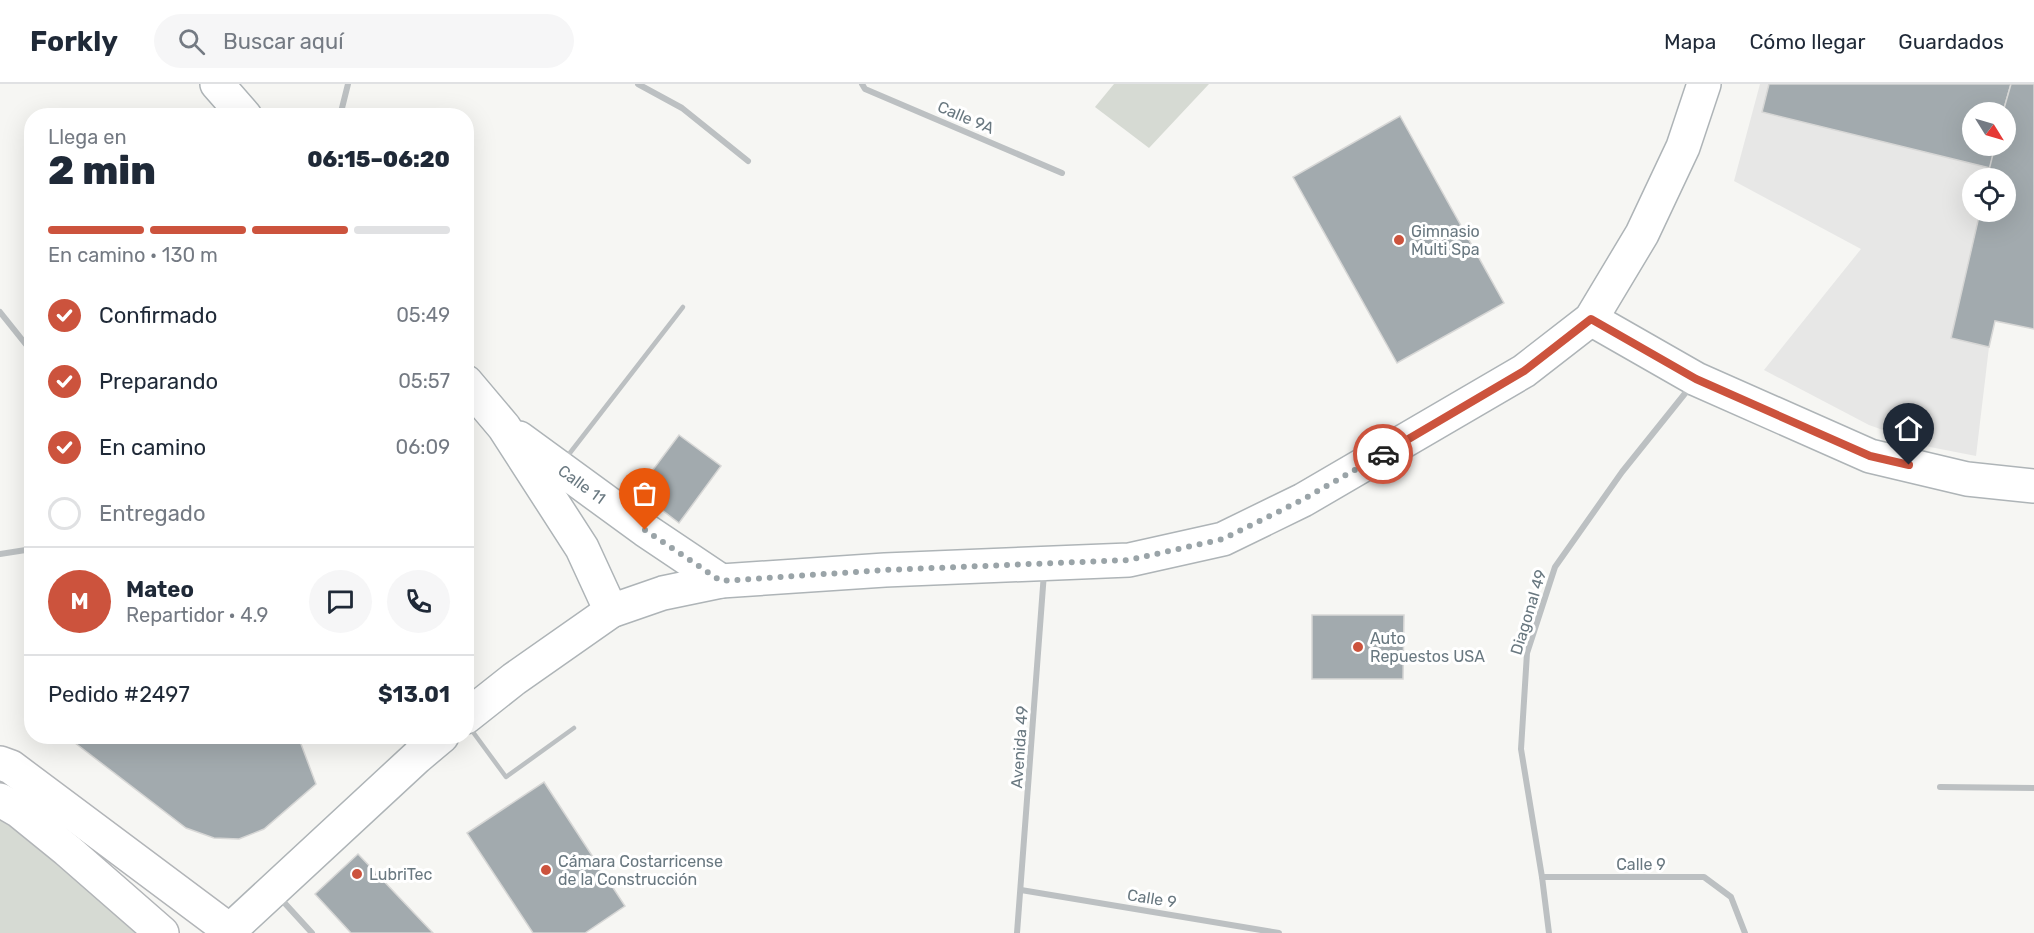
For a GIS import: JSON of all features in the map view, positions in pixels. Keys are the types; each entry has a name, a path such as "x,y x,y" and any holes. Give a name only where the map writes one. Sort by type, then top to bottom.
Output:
{"main road":[{"path":"217,84 238,108"},
{"path":"474,711 514,679 611,611 663,593 721,581 885,570 1129,560 1223,539 1302,500 1524,371 1591,319 1642,234 1683,147 1704,84"},
{"path":"1591,319 1696,379 1870,456 1967,479 2034,486"},
{"name":"Calle 11","path":"474,391 504,427 582,548 611,611"},
{"name":"Calle 11","path":"504,427 645,530 721,581"},
{"path":"0,763 11,767 228,932 432,744"},
{"path":"0,800 19,811 67,850 162,933"}],"street":[{"path":"342,108 348,84"},
{"path":"638,84 682,108 748,161"},
{"name":"Calle 9A","path":"862,84 865,89 1062,173"},
{"path":"0,312 24,342"},
{"name":"Diagonal 49","path":"1549,933 1521,750 1527,652 1555,567 1622,472 1696,379"},
{"path":"0,554 24,550"},
{"name":"Avenida 49","path":"1017,933 1044,599 1044,563"},
{"path":"1940,787 2034,788"},
{"name":"Calle 9","path":"1542,877 1704,877 1731,897 1745,933"},
{"path":"273,890 312,933"},
{"name":"Calle 9","path":"1021,890 1279,933"}],"lane":[{"path":"559,467 683,307"},
{"path":"474,735 506,777 574,728"}],"shaded area":[{"path":"1114,84 1209,84 1149,148 1095,107"},
{"path":"1760,84 2034,84 2016,189 2016,168 1962,168 1962,222 2010,222 1989,347 1976,456 1930,447 1869,425 1764,370 1861,249 1734,181"},
{"path":"0,812 135,933 0,933"}],"building":[{"path":"1769,84 2011,84 2006,102 1962,102 1962,156 1993,156 1990,168 1762,112"},
{"path":"2011,84 2034,84 2034,329 1995,321 1989,347 1951,338 1978,222 2016,222 2016,168 1990,168 1992,156 2016,156 2016,102 2006,102"},
{"name":"Gimnasio Multi Spa","path":"1400,116 1504,303 1397,363 1293,177"},
{"path":"679,435 721,466 679,523 637,491"},
{"name":"Auto Repuestos USA","path":"1312,615 1404,615 1403,679 1312,679"},
{"path":"76,744 301,744 316,784 264,829 239,839 214,838 186,828"},
{"name":"Cámara Costarricense de la Construcción","path":"544,782 625,906 585,933 533,933 467,833"},
{"name":"LubriTec","path":"358,854 433,933 351,933 315,894"}],"way so far":[{"path":"645,530 721,581 885,570 1129,560 1223,539 1302,500 1383,454"}],"place":[{"name":"Gimnasio Multi Spa","path":"1399,240"},
{"name":"Auto Repuestos USA","path":"1358,647"},
{"name":"Cámara Costarricense de la Construcción","path":"546,870"},
{"name":"LubriTec","path":"357,874"}],"route":[{"path":"1383,454 1524,371 1591,319 1696,379 1870,456 1909,465"}]}
